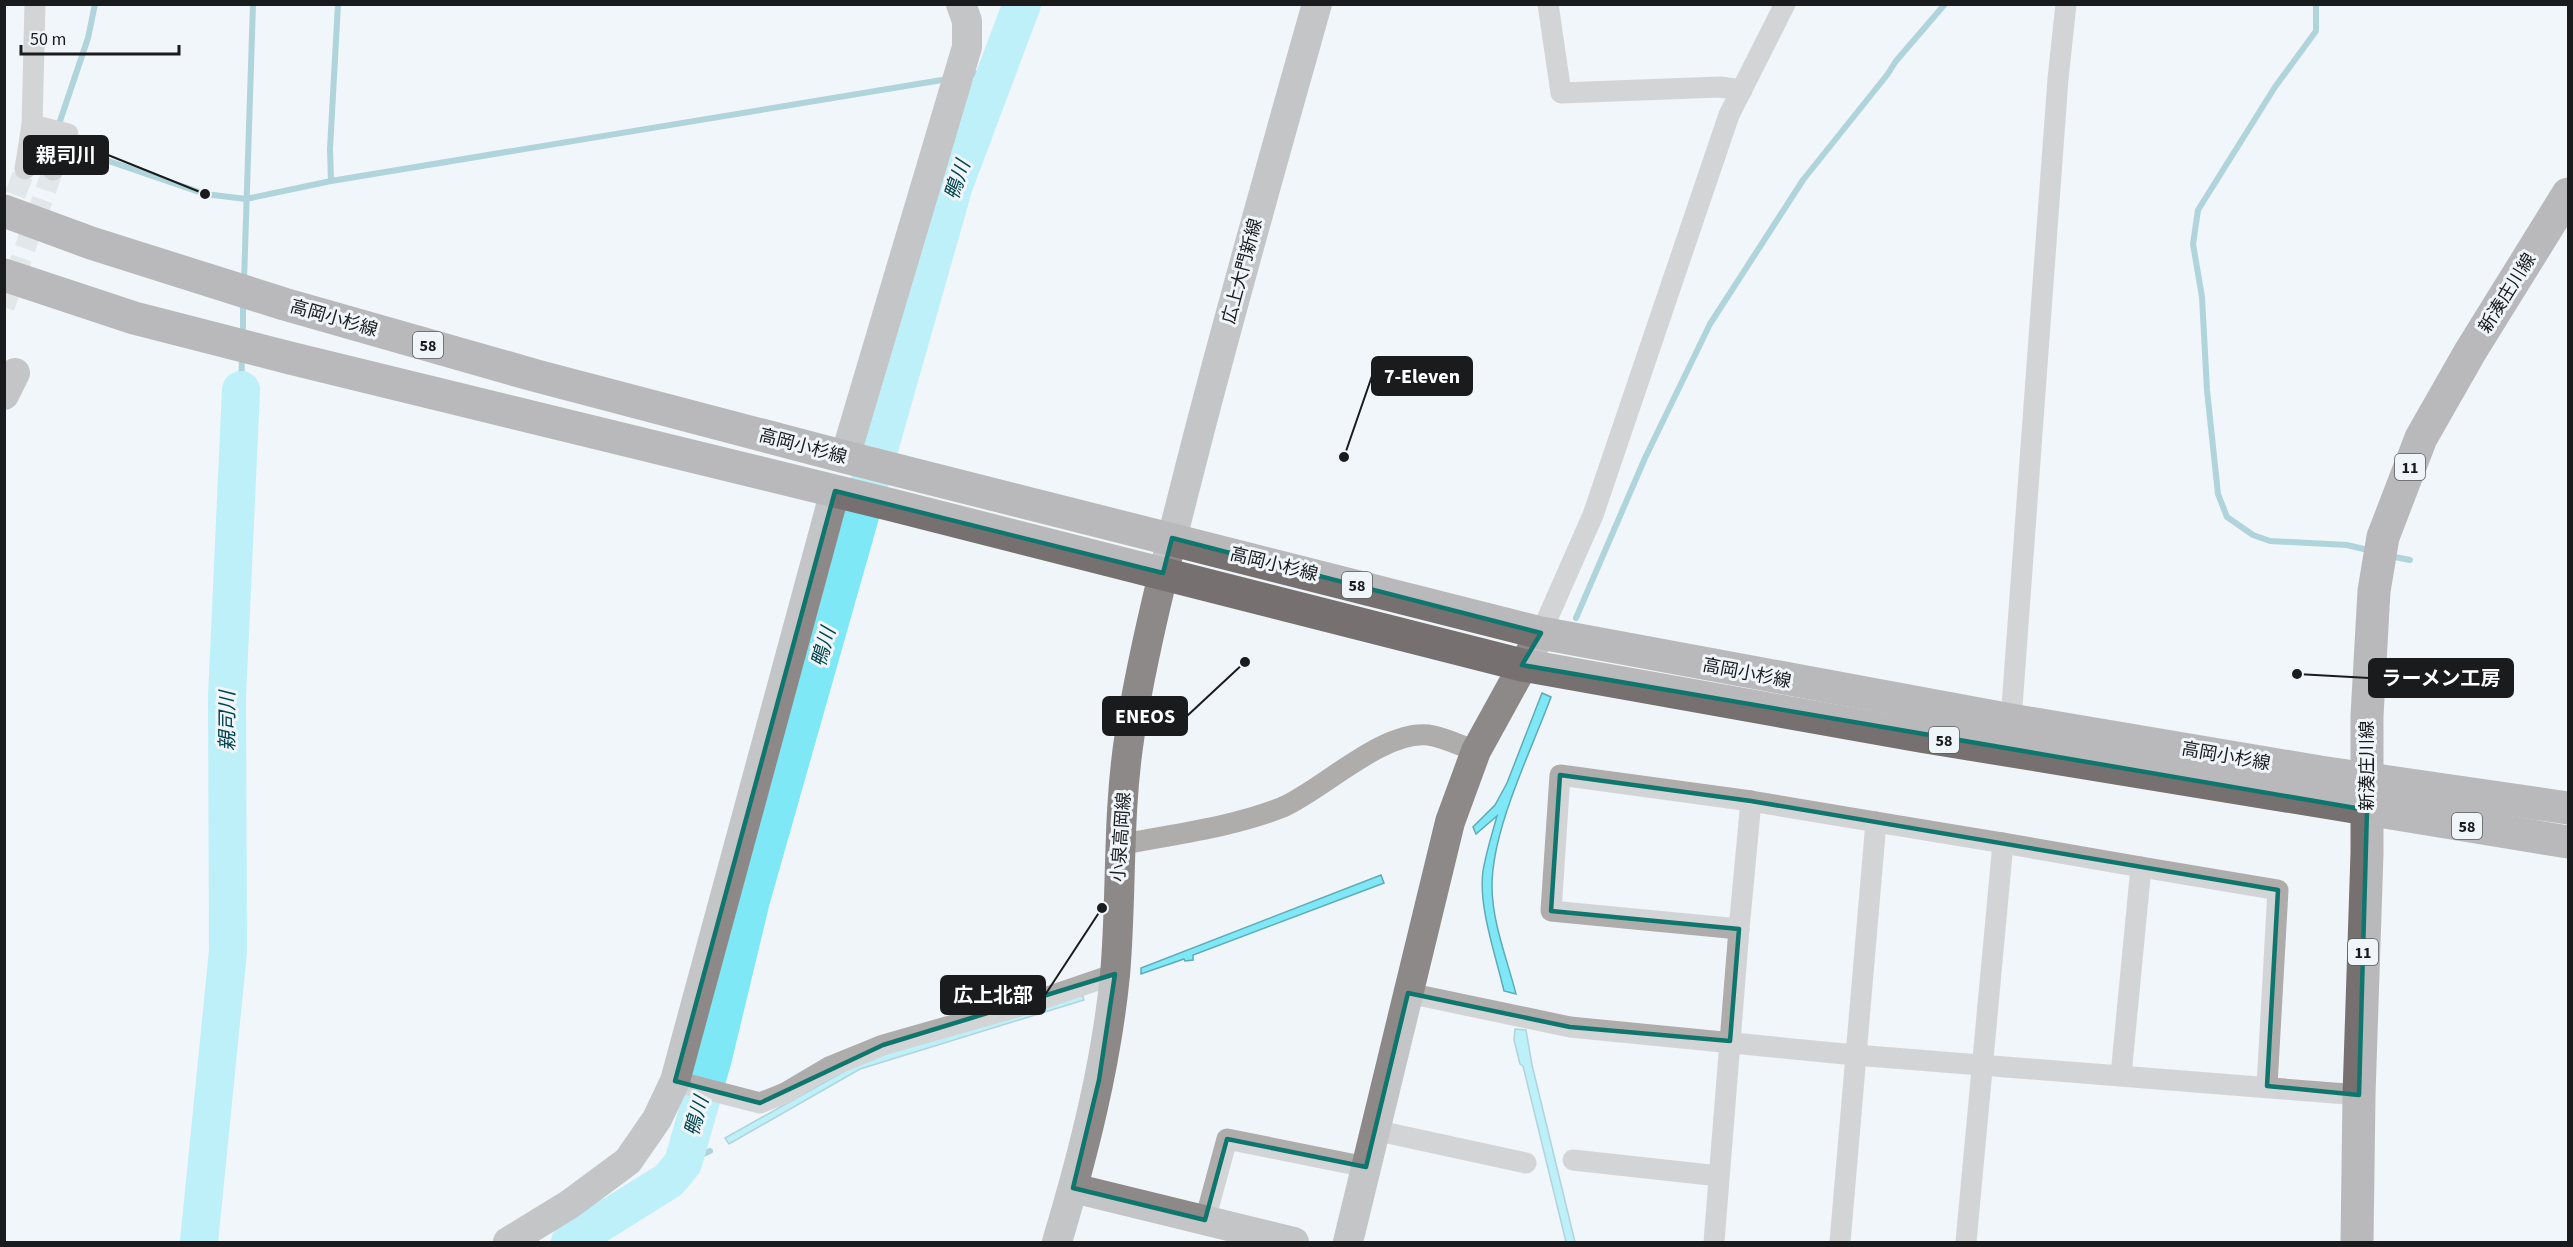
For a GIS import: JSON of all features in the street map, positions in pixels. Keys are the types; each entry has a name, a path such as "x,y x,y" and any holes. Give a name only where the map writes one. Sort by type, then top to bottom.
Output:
{"main road":[{"name":"新湊庄川線","path":"2357,1242 2367,716 2374,591 2383,537 2421,438 2470,352 2568,194"},
{"name":"高岡小杉線","path":"4,211 91,243 284,304 537,376 851,459 1172,538 1541,633 2011,720 2320,772 2568,808"},
{"name":"高岡小杉線","path":"4,275 134,318 842,492 1522,665 1909,734 2568,842"}],"street":[{"path":"25,169 32,125 35,4"},
{"path":"851,459 967,47 967,21 961,4"},
{"name":"広上大門新線","path":"1172,538 1237,285 1317,4"},
{"path":"1548,4 1561,93 1720,87 1742,90"},
{"path":"1348,1242 1450,822 1476,751 1541,633 1593,515 1722,137 1742,90 1785,4"},
{"path":"2011,720 2058,80 2066,4"},
{"path":"32,125 68,134 53,170"},
{"path":"508,1242 570,1204 628,1161 681,1082 842,492"},
{"name":"小泉高岡線","path":"1057,1242 1073,1188 1099,1080 1115,974 1119,845 1129,735 1172,538"},
{"path":"1119,845 1200,831 1284,806 1361,758 1401,739 1427,735 1476,751"},
{"path":"1739,929 1551,911 1560,775 1751,801 2278,890 2267,1086"},
{"path":"1714,1242 1751,801"},
{"path":"1840,1242 1876,822"},
{"path":"1966,1242 2003,843"},
{"path":"2121,1076 2141,867"},
{"path":"681,1082 760,1103 785,1093 829,1067 883,1045 1024,1005 1115,974"},
{"path":"1408,993 1570,1027 1855,1055 2359,1095"},
{"path":"1374,1130 1526,1163"},
{"path":"1205,1220 1227,1138 1366,1167"},
{"path":"1573,1160 1719,1176"},
{"path":"1073,1188 1205,1220 1263,1239 1294,1242"}],"highlighted area":[{"path":"835,491 1163,573 1172,538 1541,633 1522,665 2367,810 2359,1095 2267,1086 2278,890 1751,801 1560,775 1551,911 1739,929 1730,1041 1570,1027 1408,993 1366,1167 1227,1139 1205,1220 1073,1188 1099,1080 1115,974 883,1045 760,1103 675,1081"}],"water":[{"path":"1012,5 1033,5 1017,44 999,36"},
{"path":"1542,693 1551,697 1505,815 1498,840 1492,886 1494,913 1516,994 1504,991 1483,900 1483,871 1497,816 1476,834 1473,827 1495,805 1507,783"},
{"path":"1381,875 1384,883 1193,955 1193,960 1185,961 1184,959 1141,974 1141,968"},
{"path":"1082,994 1084,1000 860,1069 729,1144 725,1138 850,1068 881,1055"},
{"path":"1515,1029 1526,1030 1532,1065 1575,1242 1566,1242 1523,1066 1520,1064 1514,1040"}],"waterway":[{"name":"親司川","path":"58,127 88,38 95,4"},
{"name":"親司川","path":"244,281 253,4"},
{"path":"331,181 330,149 338,4"},
{"name":"鴨川","path":"570,1242 669,1180 683,1163 713,1058 751,900 954,185 1022,4"},
{"path":"1576,618 1645,458 1710,324 1803,180 1896,61 1945,4"},
{"path":"2316,4 2316,31 2275,87 2198,210 2193,244 2202,297 2207,390 2218,494 2227,517 2253,535 2270,541 2347,545 2372,551"},
{"path":"967,75 996,70"},
{"path":"53,142 205,194 246,199 331,181 948,79"},
{"path":"43,170 54,140"},
{"name":"親司川","path":"243,300 243,335"},
{"name":"親司川","path":"241,390 242,357"},
{"name":"親司川","path":"199,1242 228,951 227,697 241,390"},
{"path":"2390,556 2410,560"},
{"path":"683,1163 710,1151"}],"tunnel":[{"path":"4,224 25,169"},
{"path":"4,307 53,170"}],"place":[{"name":"親司川","path":"205,194"},
{"name":"7-Eleven","path":"1344,457"},
{"name":"ENEOS","path":"1245,662"},
{"name":"ラーメン工房","path":"2297,674"},
{"name":"広上北部","path":"1102,908"}]}
